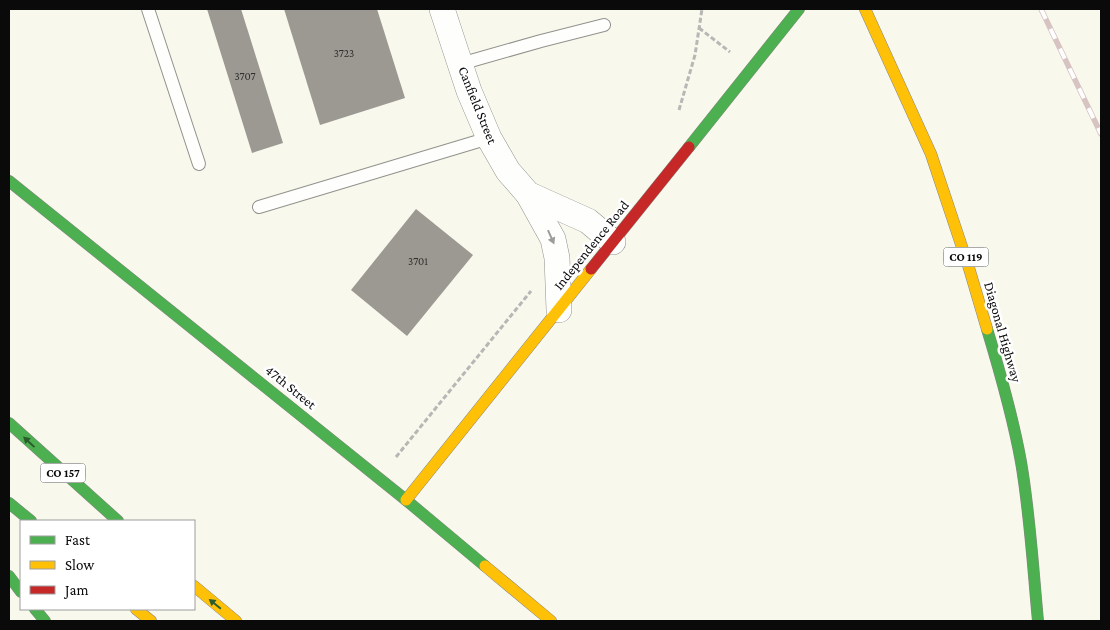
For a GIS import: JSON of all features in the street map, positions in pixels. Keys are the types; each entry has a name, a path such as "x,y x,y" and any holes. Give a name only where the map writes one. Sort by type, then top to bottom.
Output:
{"main road":[{"name":"Independence Road","path":"406,500 799,9"},
{"name":"Diagonal Highway","path":"864,9 880,40 930,154 970,268 1000,375 1021,461 1029,518 1038,621"},
{"name":"47th Street","path":"9,180 406,500 550,621"},
{"name":"CO 157","path":"9,423 117,520"},
{"path":"9,503 30,520"},
{"path":"9,576 20,591"},
{"path":"195,587 236,621"},
{"path":"36,610 45,621"},
{"path":"137,610 151,621"}],"street":[{"name":"Canfield Street","path":"442,9 469,91 489,138 508,172 528,194 553,239 557,258 559,310"},
{"name":"Canfield Street","path":"528,194 588,221 613,242"}],"lane":[{"path":"148,9 199,164"},
{"path":"460,64 604,25"},
{"path":"259,207 489,138"}],"path":[{"path":"699,28 752,68"}],"building":[{"path":"207,9 241,9 283,143 252,153"},
{"path":"284,9 377,9 405,98 320,125"},
{"path":"416,209 473,255 407,336 351,290"}],"railway":[{"path":"1041,9 1101,134"}],"traffic: fast":[{"path":"689,147 799,9"},
{"path":"9,181 406,500 485,566"},
{"path":"987,329 1010,411 1021,462 1029,521 1038,621"},
{"path":"9,423 117,520"},
{"path":"9,503 30,520"},
{"path":"9,576 20,591"},
{"path":"36,610 45,621"}],"traffic: slow":[{"path":"865,9 931,154 987,329"},
{"path":"406,500 591,269"},
{"path":"485,566 551,621"},
{"path":"195,587 236,621"},
{"path":"137,610 151,621"}],"traffic: jam":[{"path":"591,269 689,147"}]}
